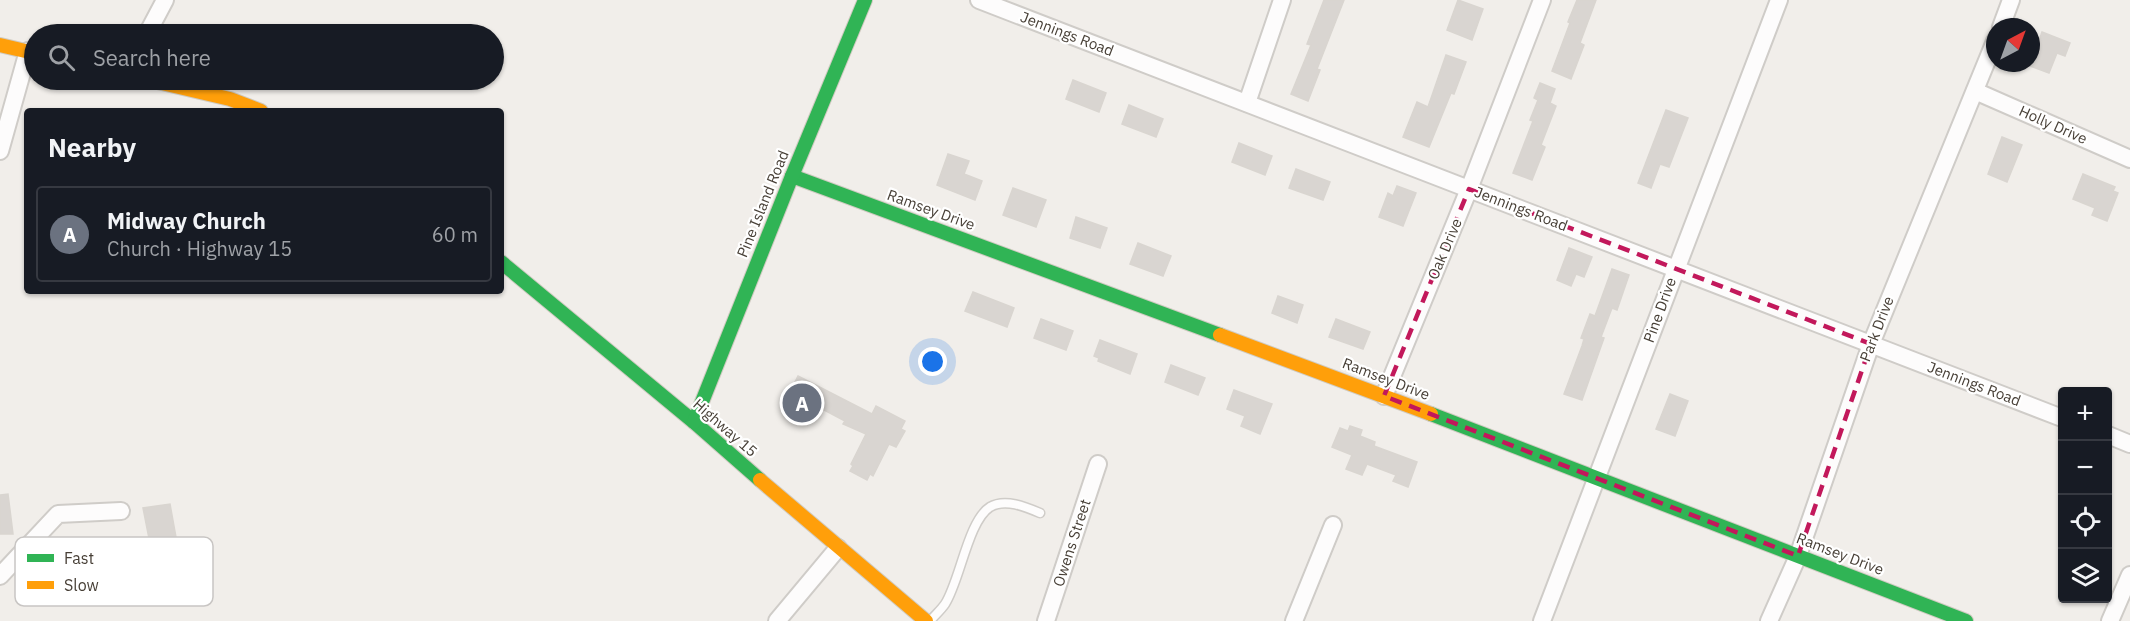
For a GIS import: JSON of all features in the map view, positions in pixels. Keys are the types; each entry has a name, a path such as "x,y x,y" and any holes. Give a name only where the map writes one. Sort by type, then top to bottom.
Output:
{"street":[{"path":"152,24 165,0"},
{"name":"Pine Island Road","path":"694,422 865,0"},
{"name":"Jennings Road","path":"979,0 2058,416"},
{"path":"1247,103 1282,0"},
{"name":"Oak Drive","path":"1384,396 1469,189 1542,0"},
{"name":"Pine Drive","path":"1542,621 1779,0"},
{"path":"2004,18 2011,0"},
{"path":"0,45 24,50"},
{"name":"Park Drive","path":"1768,621 1798,556 1871,344 1986,64"},
{"path":"0,151 24,74"},
{"path":"192,90 230,99 253,108"},
{"name":"Holly Drive","path":"1975,91 2130,159"},
{"name":"Ramsey Drive","path":"792,176 1384,396 1966,621"},
{"name":"Highway 15","path":"504,264 694,422 838,548 928,621"},
{"path":"2112,437 2130,444"},
{"name":"Owens Street","path":"1046,621 1098,464"},
{"path":"36,537 58,514 121,511"},
{"path":"1294,621 1333,525"},
{"path":"777,621 838,548"},
{"path":"0,576 15,560"},
{"path":"2110,621 2130,575"}],"lane":[{"path":"928,621 946,603 978,521 990,506 1019,505 1040,513"}],"highlighted area":[{"path":"1469,189 1871,344 1798,556 1384,396"}],"building":[{"path":"1324,0 1344,0 1317,69 1320,70 1308,101 1291,94 1311,45 1307,44"},
{"path":"1458,0 1483,9 1472,40 1447,30"},
{"path":"1577,0 1596,0 1580,43 1584,45 1571,79 1552,71"},
{"path":"2042,32 2070,43 2065,56 2057,53 2049,73 2040,70"},
{"path":"1446,55 1466,62 1429,147 1403,137 1417,102 1428,107"},
{"path":"1073,80 1106,93 1099,112 1066,99"},
{"path":"1540,83 1555,89 1550,103 1556,106 1541,145 1545,147 1532,180 1513,173 1533,121 1530,120 1538,100 1534,98"},
{"path":"1129,105 1163,119 1156,137 1122,124"},
{"path":"1666,110 1688,118 1669,167 1660,164 1651,188 1638,183"},
{"path":"2002,137 2022,145 2007,182 1988,174"},
{"path":"1239,143 1272,156 1265,175 1232,162"},
{"path":"948,154 969,161 964,174 982,181 975,200 937,185"},
{"path":"1296,169 1330,182 1323,200 1289,188"},
{"path":"2083,174 2115,187 2113,191 2118,193 2107,221 2092,215 2095,208 2073,199"},
{"path":"1397,186 1416,193 1403,226 1379,217 1388,193 1393,196"},
{"path":"1013,188 1046,200 1036,227 1003,215"},
{"path":"1076,217 1107,228 1100,248 1070,238"},
{"path":"1138,243 1171,256 1163,276 1130,264"},
{"path":"1569,248 1592,257 1584,277 1576,274 1571,286 1557,280"},
{"path":"1612,269 1629,275 1617,310 1612,308 1601,337 1604,338 1582,400 1564,394 1582,346 1584,339 1581,338 1590,314 1595,316"},
{"path":"973,292 1014,308 1007,327 965,311"},
{"path":"1278,296 1303,305 1297,323 1272,313"},
{"path":"1041,319 1073,331 1066,350 1034,338"},
{"path":"1336,319 1370,332 1363,349 1329,337"},
{"path":"1100,340 1137,354 1130,374 1098,361 1099,358 1094,356"},
{"path":"1171,365 1205,378 1198,395 1165,382"},
{"path":"798,376 872,414 876,406 905,421 901,429 905,431 896,447 889,444 873,476 870,474 867,480 850,471 853,466 851,464 866,434 843,424 845,421 790,392"},
{"path":"1234,390 1272,404 1260,434 1241,426 1245,416 1227,409"},
{"path":"1670,394 1688,401 1675,436 1656,429"},
{"path":"1350,426 1362,430 1360,436 1375,442 1374,446 1417,462 1408,487 1393,481 1396,475 1367,464 1362,475 1346,469 1352,455 1332,447 1340,428 1348,431"},
{"path":"8,494 13,534 0,534 0,495"},
{"path":"170,504 176,537 149,537 143,508"}],"traffic: fast":[{"path":"694,422 865,0"},
{"path":"792,176 1220,335"},
{"path":"504,264 694,422 760,480"},
{"path":"1431,414 1966,621"}],"traffic: slow":[{"path":"0,45 24,51"},
{"path":"192,90 230,99 253,108"},
{"path":"1220,335 1431,414"},
{"path":"760,480 926,621"}],"place":[{"name":"Midway Church","path":"802,403"}]}
